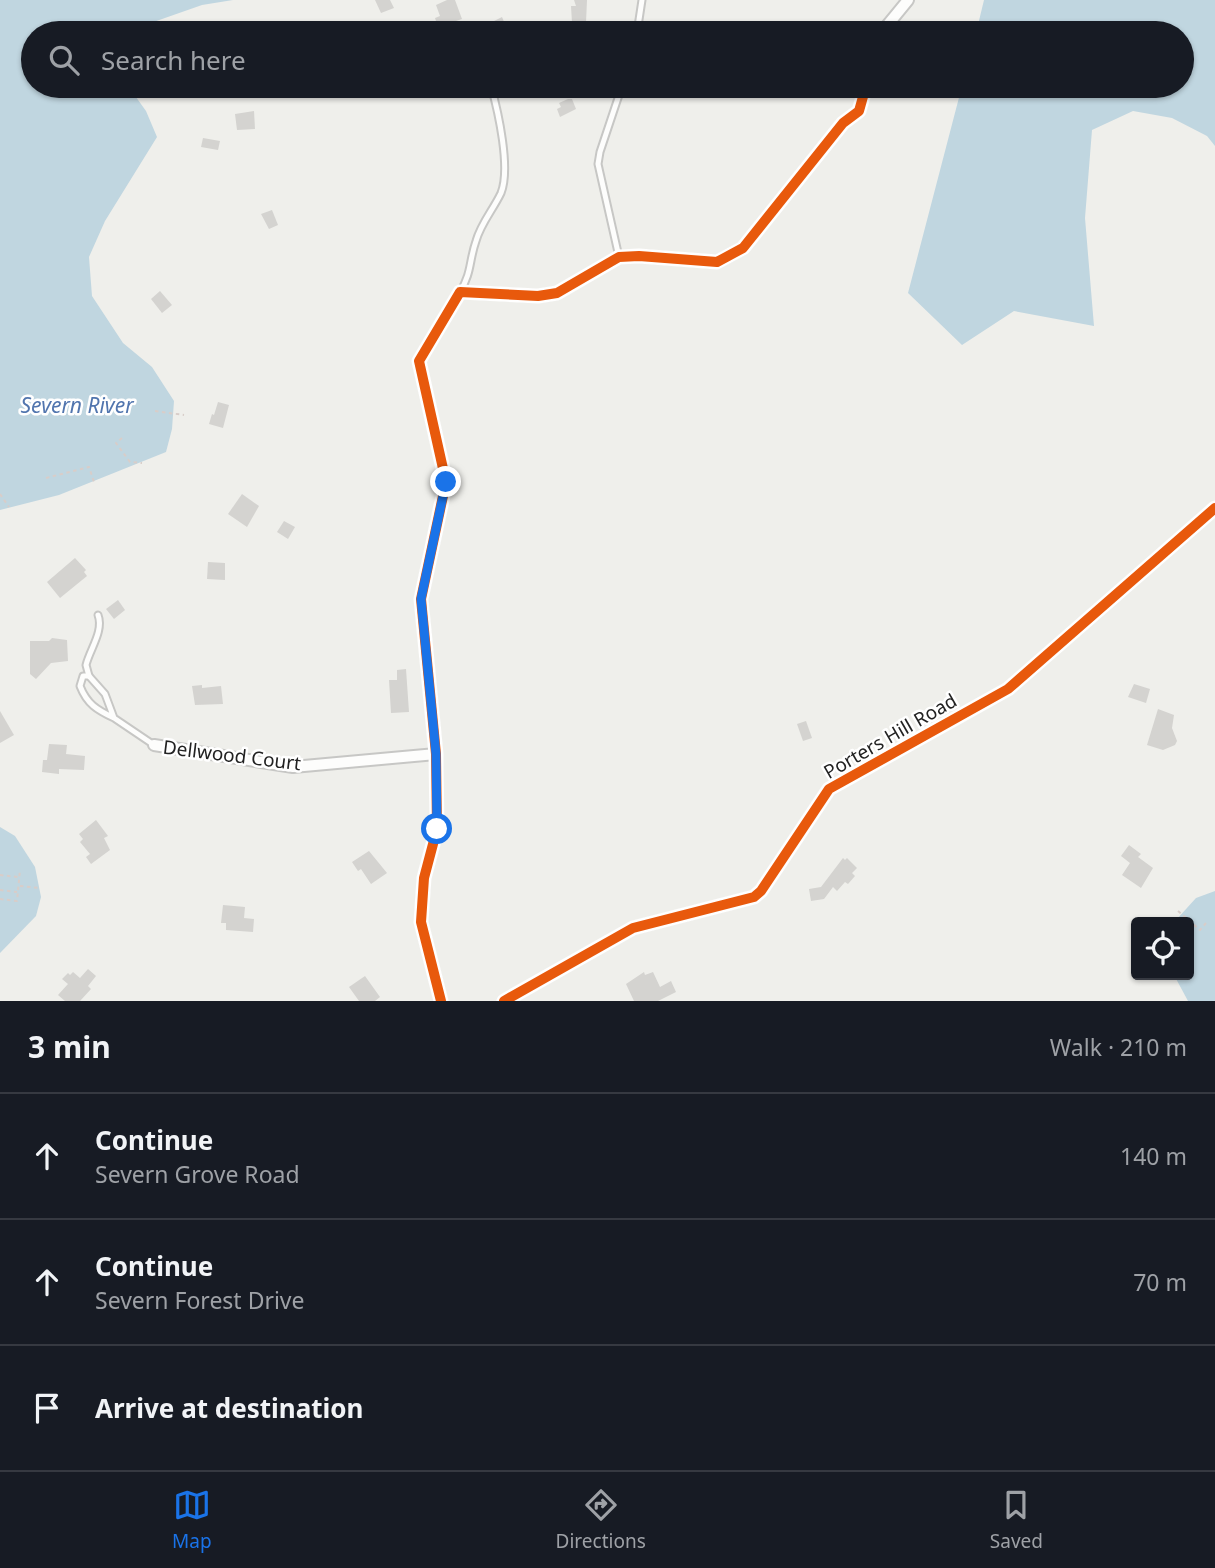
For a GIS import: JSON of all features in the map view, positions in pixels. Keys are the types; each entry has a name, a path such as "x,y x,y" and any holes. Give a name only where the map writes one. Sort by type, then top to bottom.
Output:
{"street":[{"path":"891,21 908,0"},
{"path":"441,1001 421,922 424,878 437,829 436,754 421,599 446,482 419,361 460,292 538,296 557,293 618,257 717,262 743,248 843,123 859,111 863,98"},
{"name":"Porters Hill Road","path":"504,1001 633,929 754,897 761,891 828,789 1008,689 1215,508"},
{"name":"Dellwood Court","path":"154,745 293,767 436,754"}],"lane":[{"path":"639,21 642,0"},
{"path":"460,292 469,278 475,242 483,222 504,183 501,133 494,98"},
{"path":"618,98 598,164 618,257"},
{"path":"98,615 98,634 86,665 89,676 105,694 114,718"},
{"path":"89,676 80,681 85,698 97,710 154,745"}],"path":[{"path":"155,411 184,415"},
{"path":"122,438 116,443 130,462 142,463"},
{"path":"46,478 89,467 94,482"},
{"path":"0,494 9,508"},
{"path":"0,900 18,901 20,870"},
{"path":"0,875 19,877"},
{"path":"19,886 40,888"},
{"path":"0,890 18,892"},
{"path":"1178,911 1186,917"},
{"path":"1194,924 1200,930 1206,923"}],"water":[{"name":"Severn River","path":"0,0 233,0 202,5 156,21 21,21 21,98 137,98 146,111 157,137 105,221 89,257 92,296 123,343 152,367 174,401 172,429 166,452 59,495 0,510"},
{"path":"984,0 1215,0 1215,146 1207,136 1172,118 1133,111 1092,130 1085,218 1094,326 1014,311 962,345 908,293 959,98 1194,98 1194,21 979,21"},
{"path":"0,827 15,836 35,867 41,897 36,916 0,953"},
{"path":"1215,891 1215,1001 1188,1001 1177,980 1194,980 1194,917 1179,917 1196,898"}],"building":[{"path":"375,0 390,0 394,8 381,13"},
{"path":"455,0 462,19 436,21 435,18 440,16 436,5"},
{"path":"574,0 587,0 586,21 572,21 571,6 576,6"},
{"path":"572,99 576,109 560,117 557,109 561,107 559,103"},
{"path":"254,111 255,129 237,130 235,114"},
{"path":"203,138 220,141 218,150 201,147"},
{"path":"272,210 278,225 269,229 261,214"},
{"path":"160,291 172,305 162,313 151,299"},
{"path":"218,402 229,405 223,428 209,424"},
{"path":"242,494 259,506 247,527 228,514"},
{"path":"284,521 295,527 288,539 277,532"},
{"path":"75,558 86,570 84,572 87,576 60,598 47,582"},
{"path":"208,562 225,563 225,580 207,579"},
{"path":"118,600 125,610 114,619 106,609"},
{"path":"52,638 67,640 68,661 51,663 36,679 30,674 30,641 49,641"},
{"path":"406,669 409,712 391,713 389,680 397,680 397,670"},
{"path":"1134,684 1150,689 1146,703 1128,697"},
{"path":"202,685 202,688 221,686 223,704 195,705 192,686"},
{"path":"1158,709 1174,715 1172,728 1177,741 1175,745 1163,750 1147,745"},
{"path":"0,711 14,735 0,743"},
{"path":"806,721 812,738 803,741 797,724"},
{"path":"49,744 67,745 66,754 85,756 84,770 59,769 59,774 42,772"},
{"path":"96,820 108,836 104,838 110,850 91,864 86,857 90,854 80,842 83,839 79,834"},
{"path":"1129,845 1141,854 1138,857 1153,868 1141,888 1122,875 1130,863 1121,856"},
{"path":"369,851 387,873 371,884 361,869 358,871 352,862"},
{"path":"843,858 847,858 857,868 852,873 855,876 837,891 833,887 824,899 811,901 809,889 821,887"},
{"path":"223,905 245,907 244,918 254,919 253,932 226,930 226,923 221,923"},
{"path":"88,969 96,976 88,986 91,989 80,1001 65,1001 58,995 68,984 62,979 68,973 70,975 73,972 80,978"},
{"path":"644,972 645,975 653,972 660,987 671,981 676,992 658,1001 634,1001 626,984"},
{"path":"365,976 380,997 375,1001 359,1001 349,987"}],"cycle path":[{"path":"441,1001 421,922 424,878 437,829 436,754 421,599 446,482 419,361 460,292 538,296 557,293 619,257 717,262 743,248 843,123 859,111 863,98"},
{"path":"504,1001 633,928 754,897 761,891 829,789 1008,689 1215,508"}],"route":[{"path":"437,829 436,754 421,599 446,482"}]}
